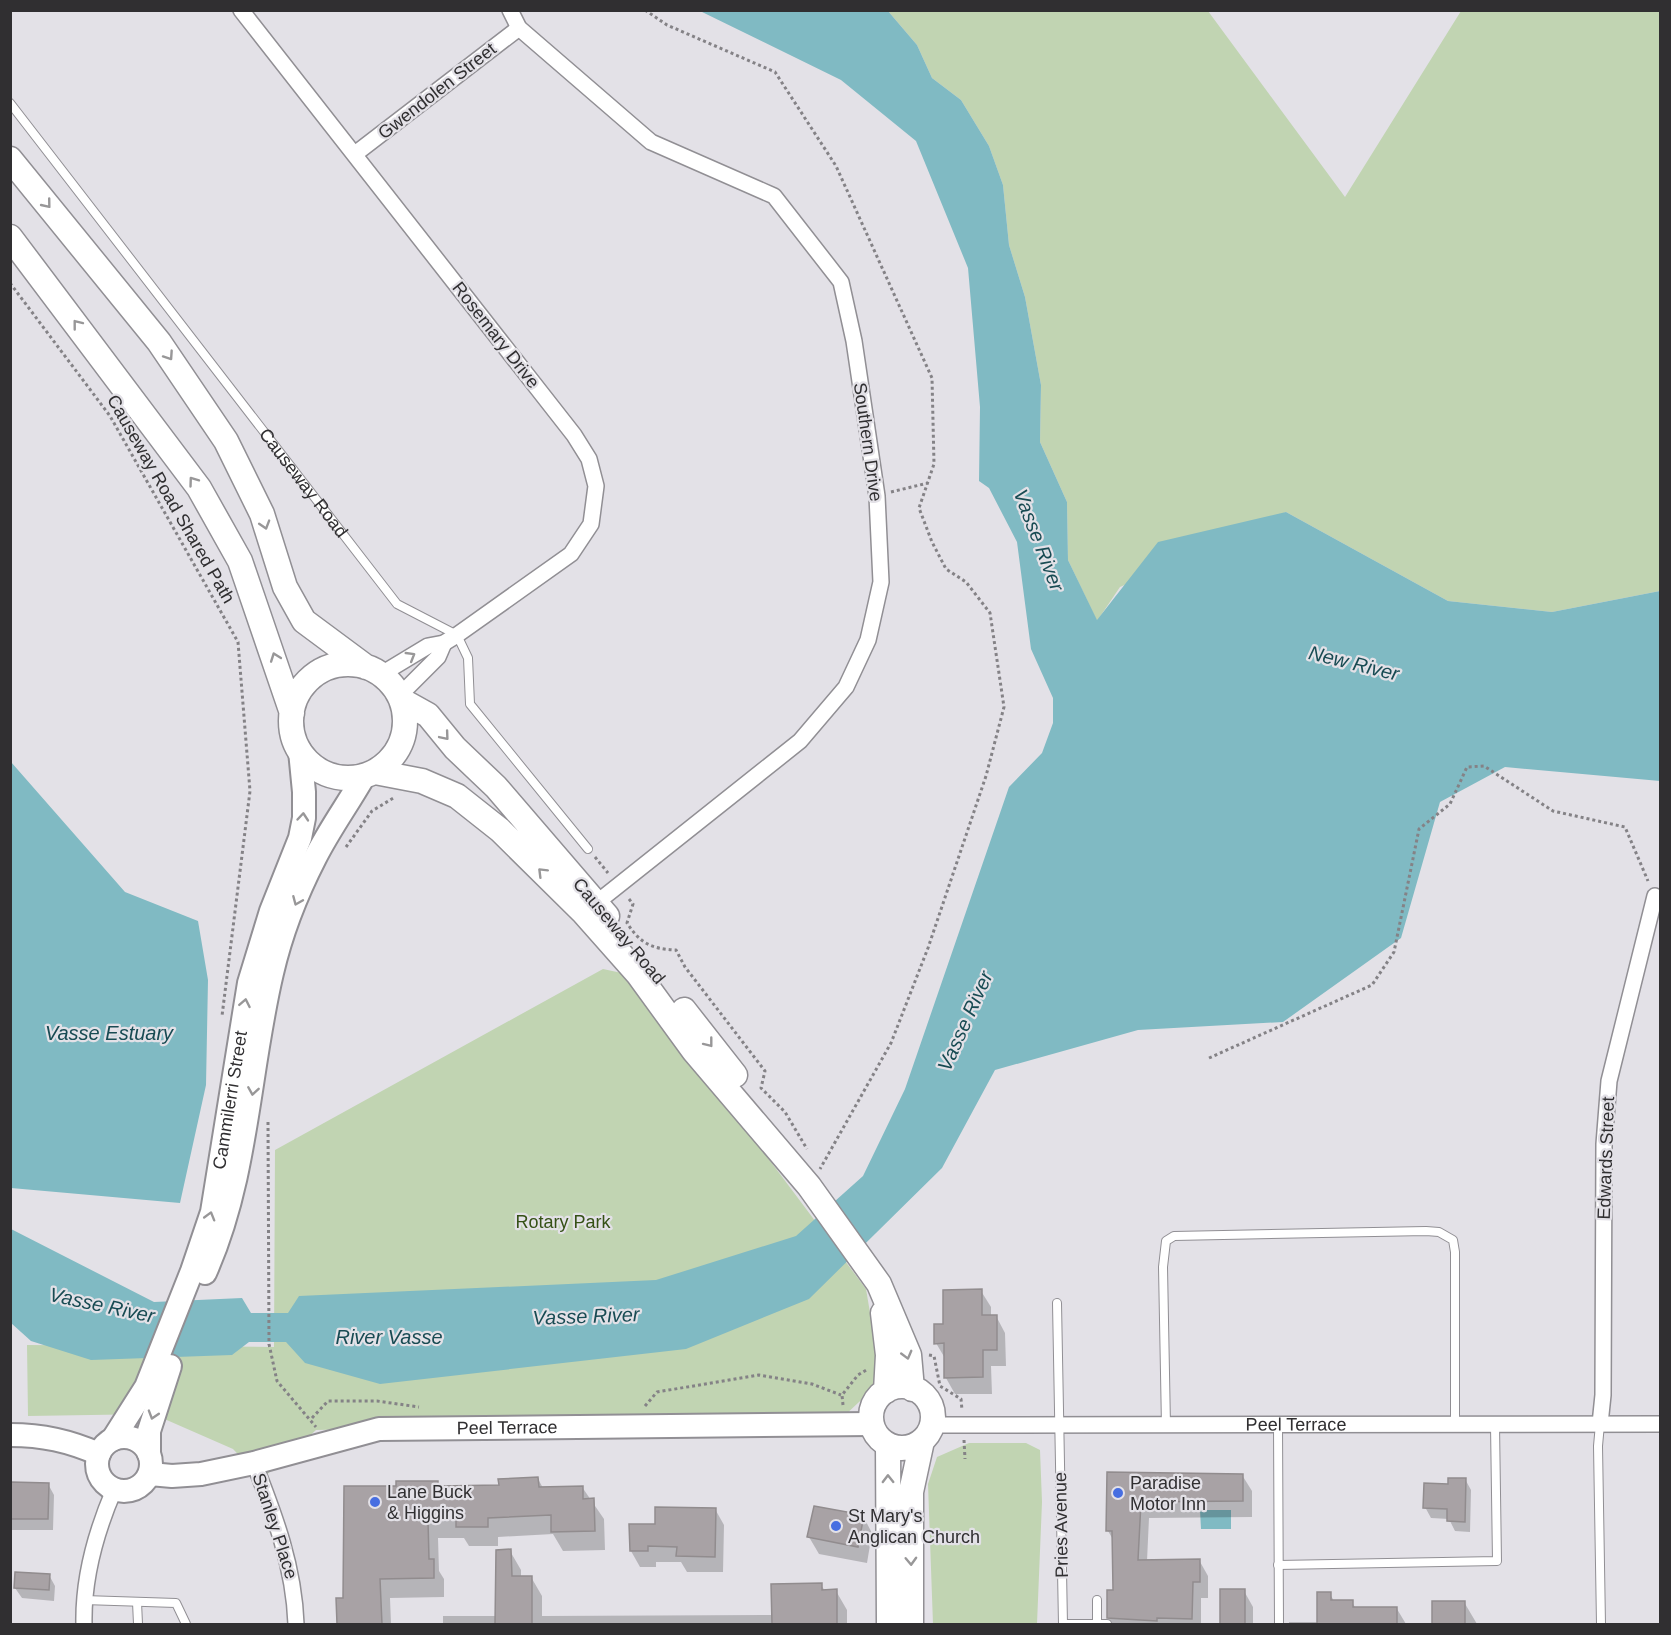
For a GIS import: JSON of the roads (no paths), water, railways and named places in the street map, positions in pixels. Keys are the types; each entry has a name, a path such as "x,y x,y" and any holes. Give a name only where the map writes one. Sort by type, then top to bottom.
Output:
{"main road":[{"name":"Causeway Road","path":"10,159 159,342 226,441 262,514 285,587 304,621 373,671"},
{"path":"10,237 199,488 240,561 292,713"},
{"path":"350,664 373,671 400,698 405,716 404,733 398,748 388,762 369,774 349,778 328,774 309,763 300,751 292,733 292,713 296,697 305,683 318,673 333,666 350,664"},
{"name":"Causeway Road","path":"400,698 428,716 455,748 496,788 590,908 694,1051 809,1186 879,1284 909,1355 912,1389"},
{"name":"Cammilerri Street","path":"150,1464 149,1431 158,1376 198,1273 212,1212 249,983 271,911 300,838 304,792 300,751"},
{"name":"Causeway Road","path":"369,774 422,781 457,796 590,908"},
{"name":"Cammilerri Street","path":"198,1273 220,1239 235,1191 272,973 285,932 315,858 369,774"},
{"name":"Causeway Road","path":"879,1284 888,1355 886,1391"},
{"name":"Cammilerri Street","path":"106,1446 158,1376"},
{"path":"912,1624 911,1492 933,1413 928,1402 912,1389 902,1387 886,1391 875,1403 872,1424 879,1438 888,1445 906,1448 927,1433"},
{"name":"Peel Terrace","path":"150,1464 172,1476 201,1474 255,1463 379,1429 872,1424"},
{"path":"10,1435 40,1435 106,1446 121,1437 138,1441 150,1464 136,1489 114,1490 107,1485 98,1471 106,1446"},
{"path":"888,1445 889,1624"}],"street":[{"name":"Rosemary Drive","path":"241,10 574,435 589,459 596,486 591,524 571,554 451,639 428,646 373,671"},
{"name":"Southern Drive","path":"510,10 519,28 651,142 774,196 841,282 854,341 877,496 881,582 868,640 846,687 800,741 590,908"},
{"name":"Gwendolen Street","path":"355,154 519,28"},
{"name":"Rosemary Drive","path":"400,698 438,657 451,639"},
{"name":"Edwards Street","path":"1600,1424 1603,1395 1604,1144 1609,1081 1655,896"},
{"name":"Peel Terrace","path":"927,1433 962,1425 1660,1424"},
{"name":"Stanley Place","path":"255,1463 281,1533 295,1589 296,1624"},
{"path":"84,1624 83,1600 99,1527 114,1490"}],"lane":[{"name":"Causeway Road","path":"10,103 397,604 451,639 468,658 470,704 588,849"},
{"path":"1166,1425 1163,1267 1166,1241 1174,1236 1426,1231 1439,1232 1453,1240 1455,1252 1455,1425"},
{"name":"Pries Avenue","path":"1057,1303 1063,1624"},
{"path":"1600,1424 1598,1446 1601,1624"},
{"path":"1278,1425 1278,1624"},
{"path":"1278,1565 1497,1561 1495,1425"},
{"path":"83,1600 176,1603 186,1624"},
{"path":"1097,1600 1097,1624"},
{"path":"137,1602 138,1624"},
{"path":"1063,1624 1107,1624"}],"water":[{"path":"700,11 888,11 917,45 932,78 961,100 989,146 1003,185 1009,245 1025,297 1041,385 1040,442 1067,502 1068,560 1097,620 1158,542 1286,512 1448,601 1552,612 1660,591 1660,781 1505,767 1440,802 1401,938 1283,1022 1138,1030 995,1070 942,1168 809,1299 686,1349 380,1384 305,1363 286,1342 249,1342 232,1355 91,1360 31,1341 11,1323 11,1229 154,1302 242,1298 251,1313 288,1313 299,1296 656,1280 796,1236 863,1176 905,1089 1009,787 1042,753 1053,723 1053,698 1031,649 1017,542 989,488 979,481 980,407 968,268 916,141 841,80"},
{"name":"Vasse Estuary","path":"11,762 125,892 198,921 208,980 206,1085 180,1203 11,1188"},
{"path":"1200,1510 1231,1510 1231,1529 1201,1529"}],"place":[{"name":"Paradise Motor Inn","path":"1118,1493"},
{"name":"Lane Buck & Higgins","path":"375,1502"},
{"name":"St Mary's Anglican Church","path":"836,1526"}],"water label":[{"name":"Vasse River","path":"1039,540"},
{"name":"New River","path":"1354,663"},
{"name":"Vasse River","path":"965,1021"},
{"name":"Vasse River","path":"102,1305"},
{"name":"Vasse River","path":"586,1316"},
{"name":"River Vasse","path":"389,1337"}],"park label":[{"name":"Rotary Park","path":"563,1222"}]}
